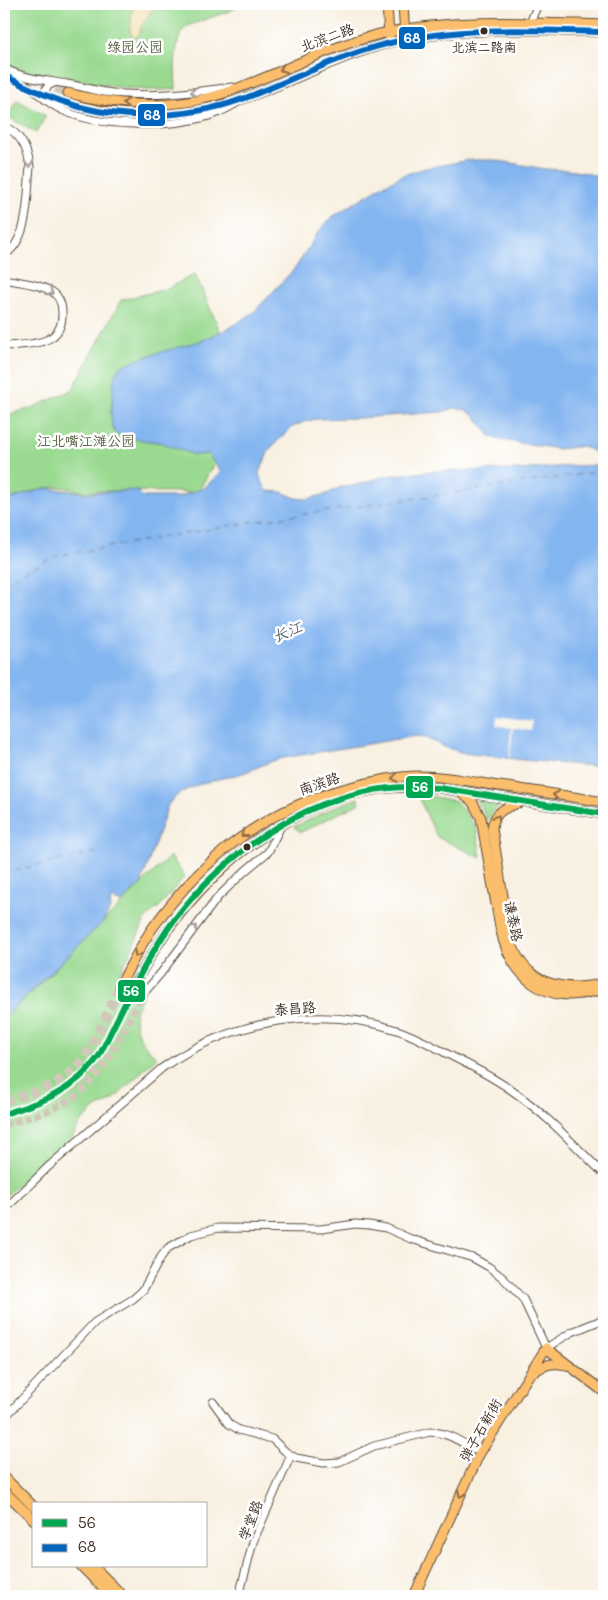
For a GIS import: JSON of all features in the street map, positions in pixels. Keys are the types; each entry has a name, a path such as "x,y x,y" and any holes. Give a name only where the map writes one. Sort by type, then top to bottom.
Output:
{"main road":[{"path":"390,43 388,4 396,8 402,4 405,40"},
{"name":"北滨二路","path":"68,93 100,100 156,104 202,99 242,86 336,46 389,32 472,23 604,25"},
{"name":"北滨二路","path":"65,102 118,114 156,114 205,109 246,98 357,52 405,40 438,34 473,31 604,32"},
{"name":"南滨路","path":"120,985 154,926 208,865 250,830 298,804 326,794 379,780 421,776 456,779 604,802"},
{"name":"南滨路","path":"132,989 168,928 205,885 243,852 281,825 327,804 371,790 421,787 459,791 604,814"},
{"name":"谦泰路","path":"459,791 472,801 481,818 502,939 511,961 520,973 532,982 553,992 571,995 604,989"},
{"name":"谦泰路","path":"522,802 508,806 499,812 493,820 492,829 507,925 514,949 527,968 554,985 580,987 604,982"},
{"path":"588,811 604,818"},
{"path":"546,1348 604,1392"},
{"name":"弹子石新街","path":"414,1596 480,1453 546,1348"},
{"path":"529,1376 539,1368 551,1363 569,1365"},
{"path":"4,1477 32,1505"},
{"path":"4,1491 32,1518"},
{"path":"83,1568 112,1596"},
{"path":"95,1568 123,1596"}],"street":[{"path":"530,23 538,4"},
{"name":"北滨二路","path":"4,68 24,77 104,92 143,95 198,92 242,86"},
{"name":"北滨二路","path":"4,74 30,88 50,104 70,114 95,120 137,124 192,120 224,111 246,98"},
{"path":"50,104 45,96 45,91 50,84 56,82"},
{"path":"4,126 22,140 29,157 30,167 24,228 15,247 4,255"},
{"path":"4,279 51,290 61,304 62,315 61,326 49,340 4,346"},
{"path":"143,994 218,898 245,871 268,852 281,825"},
{"name":"泰昌路","path":"4,1210 55,1161 162,1068 181,1055 233,1032 267,1023 290,1020 328,1019 364,1022 414,1036 515,1092 604,1174"},
{"path":"4,1418 95,1322 133,1299 143,1290 168,1248 192,1235 218,1228 321,1229 354,1224 369,1225 386,1228 410,1240 473,1258 489,1266 523,1299 546,1348 572,1332 604,1320"},
{"path":"213,1402 234,1428 272,1439 291,1456 324,1463 339,1462 374,1446 430,1432 446,1434 480,1453"},
{"name":"学堂路","path":"239,1596 253,1542 291,1456"}],"green space":[{"name":"绿园公园","path":"4,4 242,4 232,10 187,26 182,31 177,46 175,65 176,89 149,90 122,88 35,73 4,62"},
{"path":"17,100 46,116 36,133 8,117"},
{"name":"江北嘴江滩公园","path":"195,274 224,340 220,453 198,492 84,492 51,487 4,501 4,416 32,408 72,390 121,300 167,289"},
{"path":"417,794 456,801 476,827 481,858 437,837"},
{"path":"358,798 360,803 301,832 294,827 335,807"},
{"path":"476,800 502,804 494,810 486,821 483,810"},
{"path":"170,856 185,876 159,907 146,918 115,984 143,995 135,1013 136,1027 144,1044 157,1057 113,1100 96,1108 80,1123 72,1138 4,1197 4,1019"}],"sand":[{"path":"139,4 156,5 140,28 141,32 134,39 130,32 132,10 133,7"}],"water":[{"name":"长江","path":"469,160 494,160 545,169 567,170 587,173 604,179 604,457 583,446 559,449 501,440 490,436 475,416 466,410 455,408 442,412 316,419 304,422 292,427 269,450 259,475 267,491 282,492 296,498 307,499 327,494 341,487 353,486 385,476 434,471 520,470 599,465 604,460 604,767 463,753 426,738 416,736 283,758 246,772 193,787 175,797 168,805 141,884 121,903 111,898 110,909 103,922 4,1017 4,501 45,488 87,493 136,490 143,497 178,497 204,488 221,472 208,454 194,455 163,443 123,437 115,433 112,426 111,413 114,377 118,369 125,364 157,353 201,341 231,327 254,312 296,267 319,231 332,217 380,187 403,175 426,168"}],"pier":[{"path":"497,716 532,721 531,731 513,728 510,758 511,728 496,725"}],"ferry route":[{"path":"4,582 56,556 257,521 604,471"},
{"path":"4,873 97,852"}],"tunnel":[{"path":"43,83 68,93"},
{"path":"38,91 65,102"},
{"path":"4,1101 45,1088 61,1079 77,1066 92,1045 120,985"},
{"path":"4,1114 38,1103 60,1093 71,1087 89,1071 107,1043 132,989"},
{"path":"4,1125 54,1108 73,1098 81,1091 109,1058 143,994"}],"transit line":[{"name":"68","path":"4,75 22,85 80,107 121,114 165,115 186,113 228,104 353,54 390,43 416,38 497,30 604,32"},
{"name":"56","path":"4,1114 45,1100 68,1087 79,1078 99,1056 148,961 167,930 185,906 228,862 279,826 307,811 335,800 364,792 411,787 439,788 604,814"}],"place":[{"name":"北滨二路南","path":"484,31"}]}
